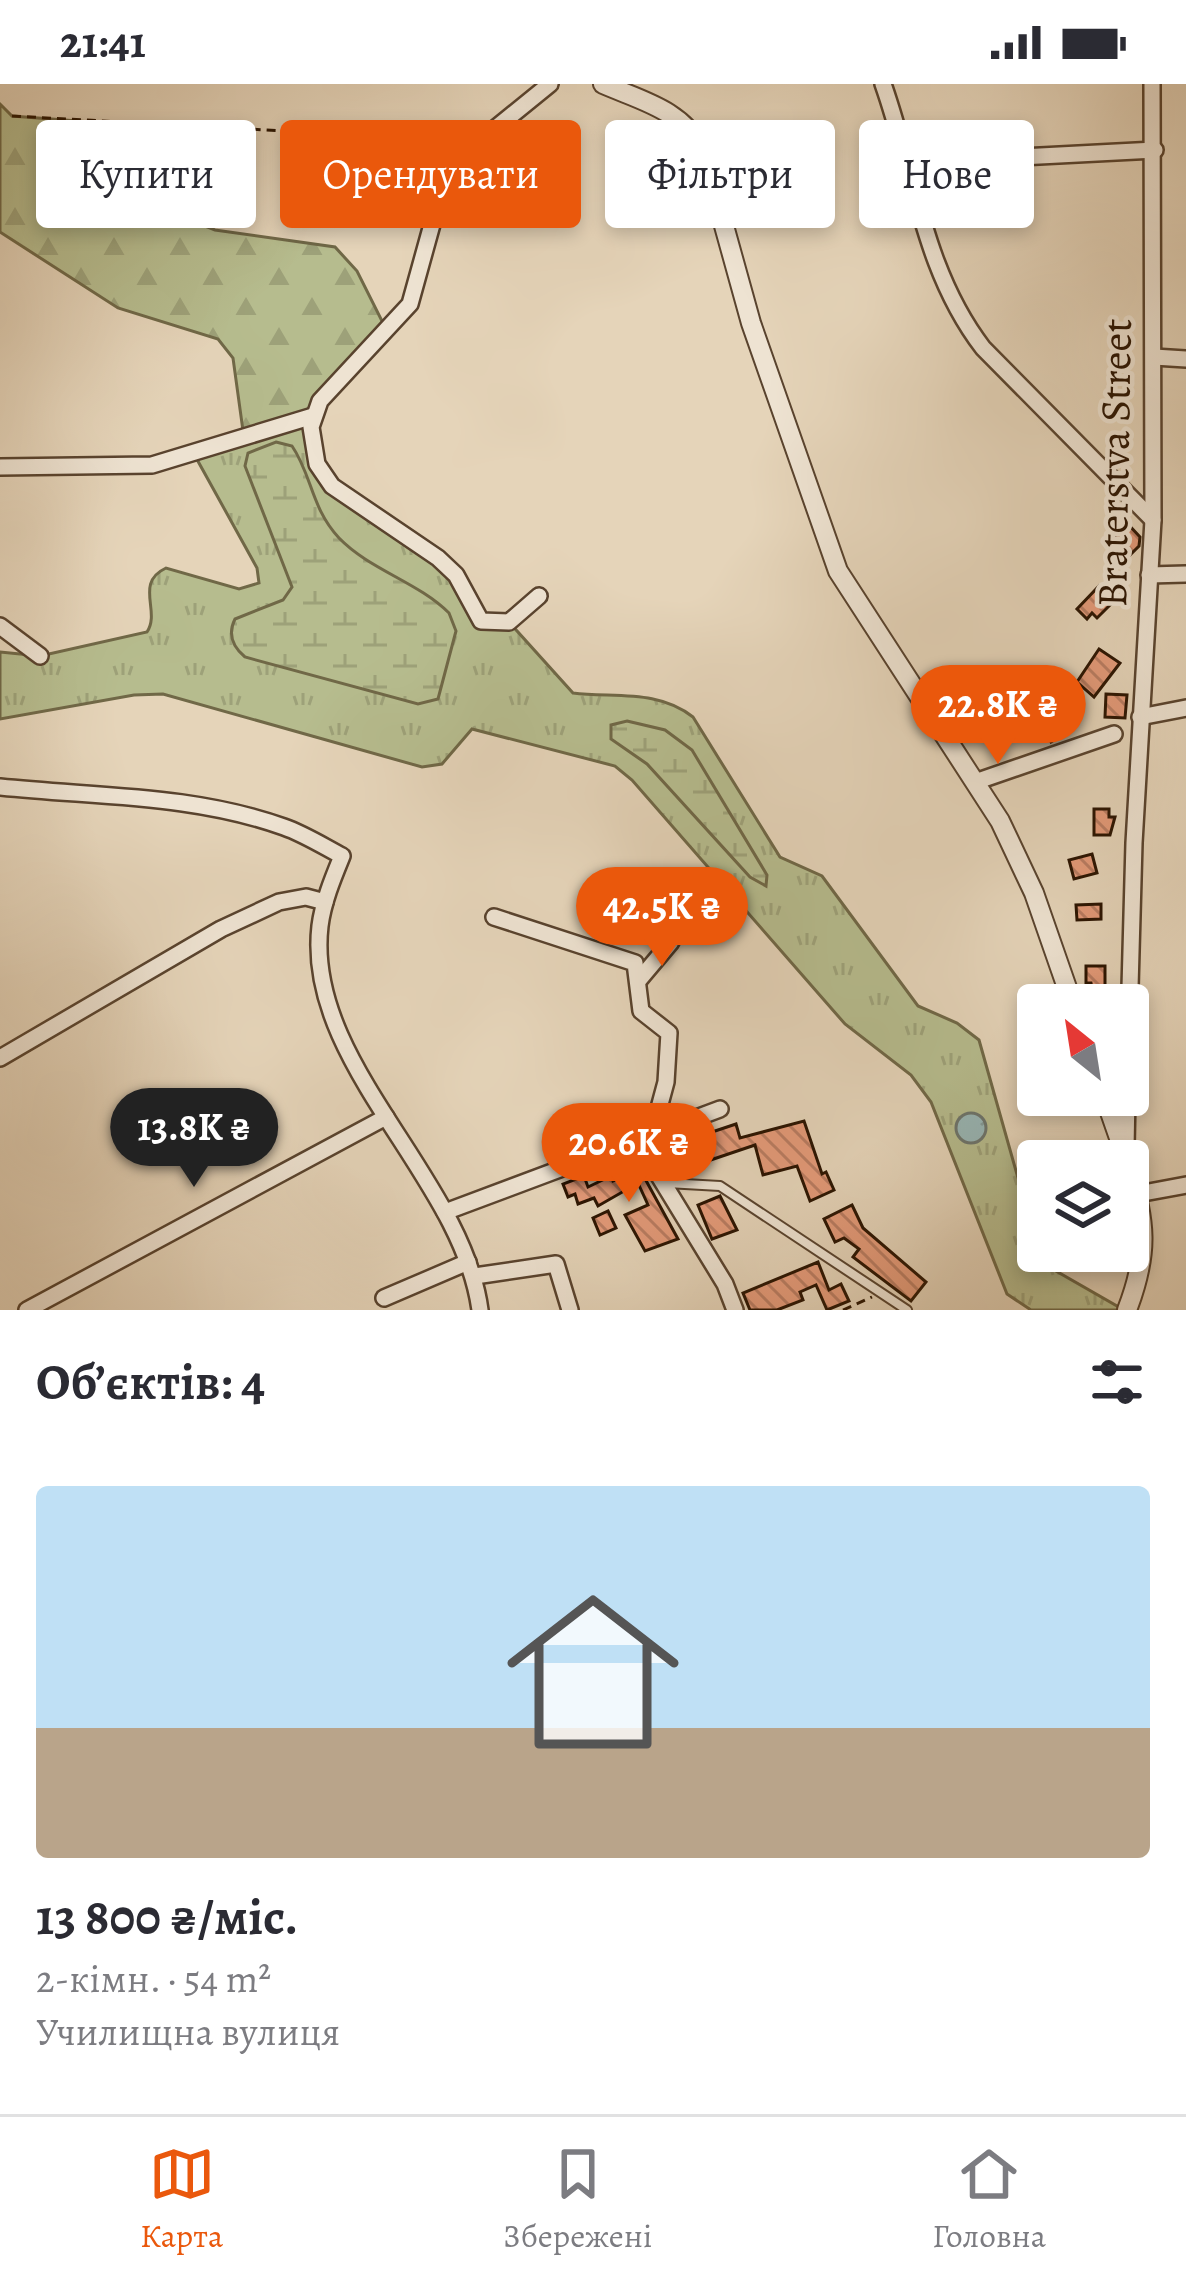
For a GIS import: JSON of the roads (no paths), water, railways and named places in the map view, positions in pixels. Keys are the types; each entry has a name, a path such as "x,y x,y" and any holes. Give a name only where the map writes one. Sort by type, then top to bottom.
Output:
{"street":[{"path":"539,596 518,618 499,624 482,621 456,575 438,558 332,486 314,454 313,416 320,401 410,304 435,215 454,169 481,140 550,84"},
{"path":"603,84 671,112 697,139 751,322 838,571 975,782 1024,868 1065,984"},
{"path":"883,84 894,120"},
{"name":"Braterstva Street","path":"1131,984 1153,520 1152,84"},
{"path":"1034,156 1155,150"},
{"path":"925,228 934,261 983,348 1153,520"},
{"path":"1154,357 1186,358"},
{"path":"0,467 152,465 313,416"},
{"path":"1149,574 1186,574"},
{"path":"0,626 40,656"},
{"path":"1140,717 1186,708"},
{"path":"975,782 1114,734"},
{"path":"0,787 139,796 232,812 286,827 341,856 325,902 319,953 325,1000 386,1117 445,1211 472,1269 480,1310"},
{"path":"0,1058 221,928 279,902 307,896 325,902"},
{"path":"494,917 634,963 641,1011 669,1033 666,1082 645,1137 735,1310"},
{"path":"639,980 671,942"},
{"path":"445,1211 720,1109"},
{"path":"27,1310 386,1117"},
{"path":"1149,1192 1186,1185"},
{"path":"384,1298 472,1269 556,1264 570,1310"},
{"path":"1127,1310 1137,1272"}],"lane":[{"path":"666,1183 720,1186 907,1310"}],"water":[{"path":"971,1113 986,1128 971,1143 956,1128"}]}
